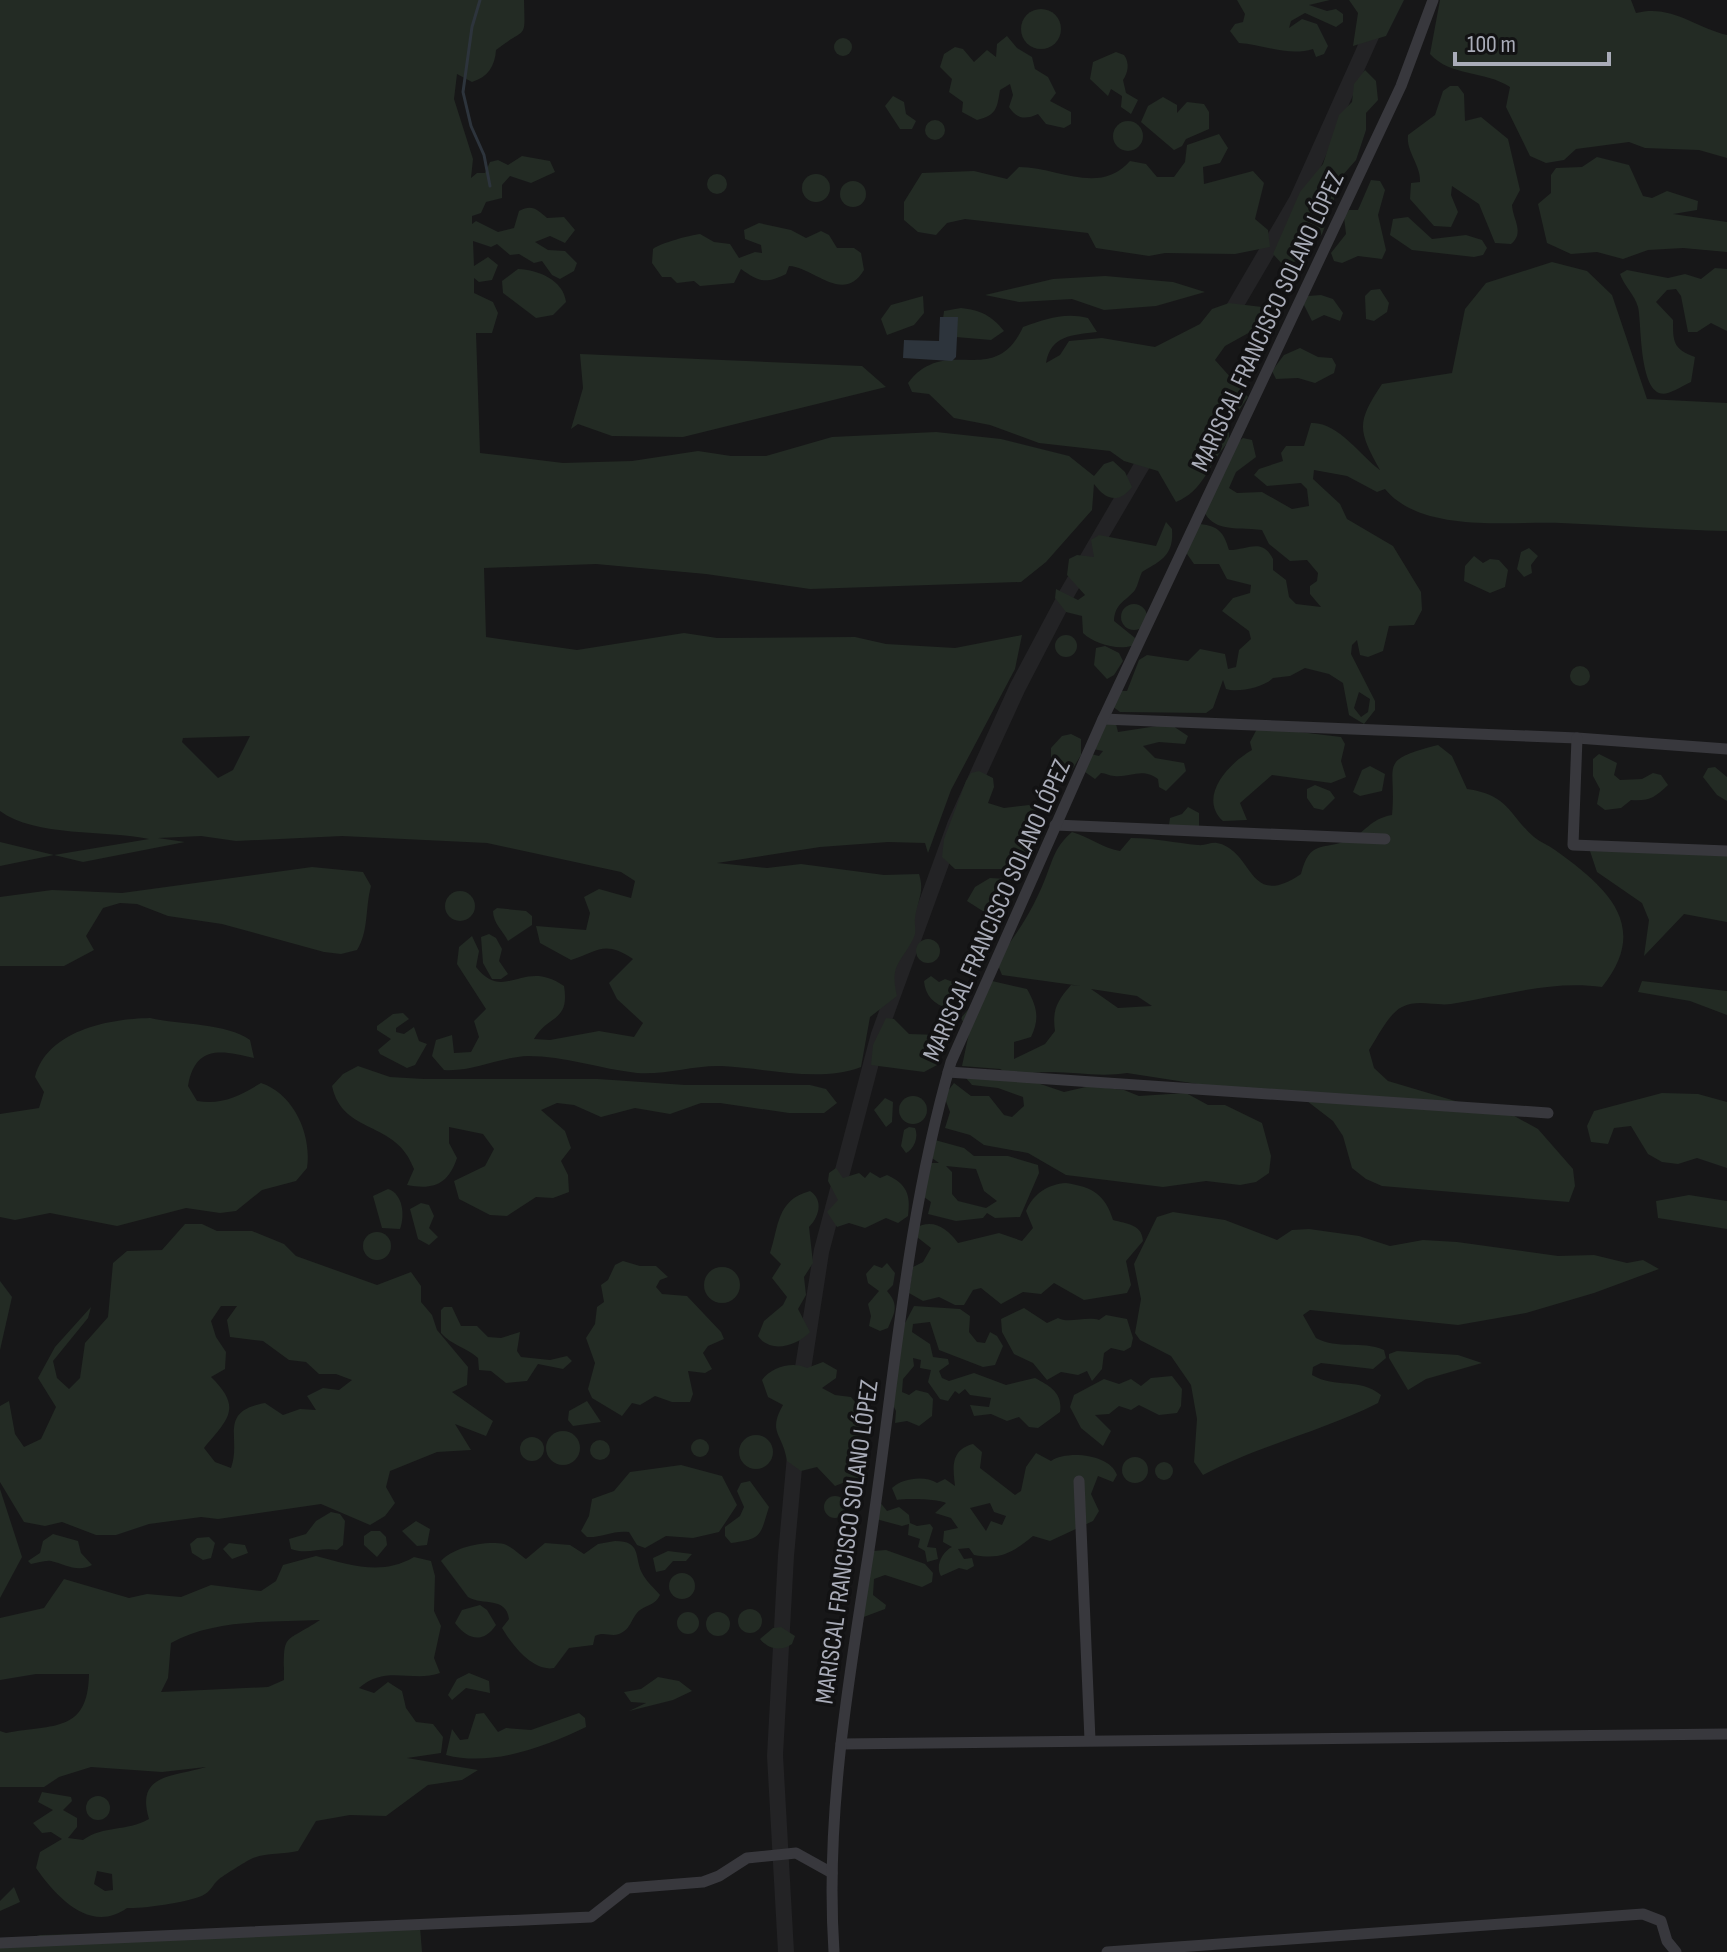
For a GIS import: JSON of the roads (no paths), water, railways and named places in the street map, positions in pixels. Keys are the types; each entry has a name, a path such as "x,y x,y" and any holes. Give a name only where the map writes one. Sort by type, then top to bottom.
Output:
{"street":[{"name":"MARISCAL FRANCISCO SOLANO LÓPEZ","path":"834,1952 832,1873 852,1646 914,1224 934,1118 948,1072 986,977 1103,719 1401,86 1433,0"},
{"path":"1103,719 1577,738 1727,749"},
{"path":"1577,738 1573,845 1727,851"},
{"path":"1055,825 1385,839"},
{"path":"948,1072 1548,1113"},
{"path":"1079,1481 1090,1740"},
{"path":"841,1744 1727,1734"},
{"path":"0,1943 591,1917 628,1888 703,1882 747,1858 796,1853 832,1873"},
{"path":"1107,1952 1643,1914 1661,1921 1667,1941 1676,1952"}],"waterway":[{"path":"480,0 472,27 463,92 471,126 484,155 490,186"}]}
